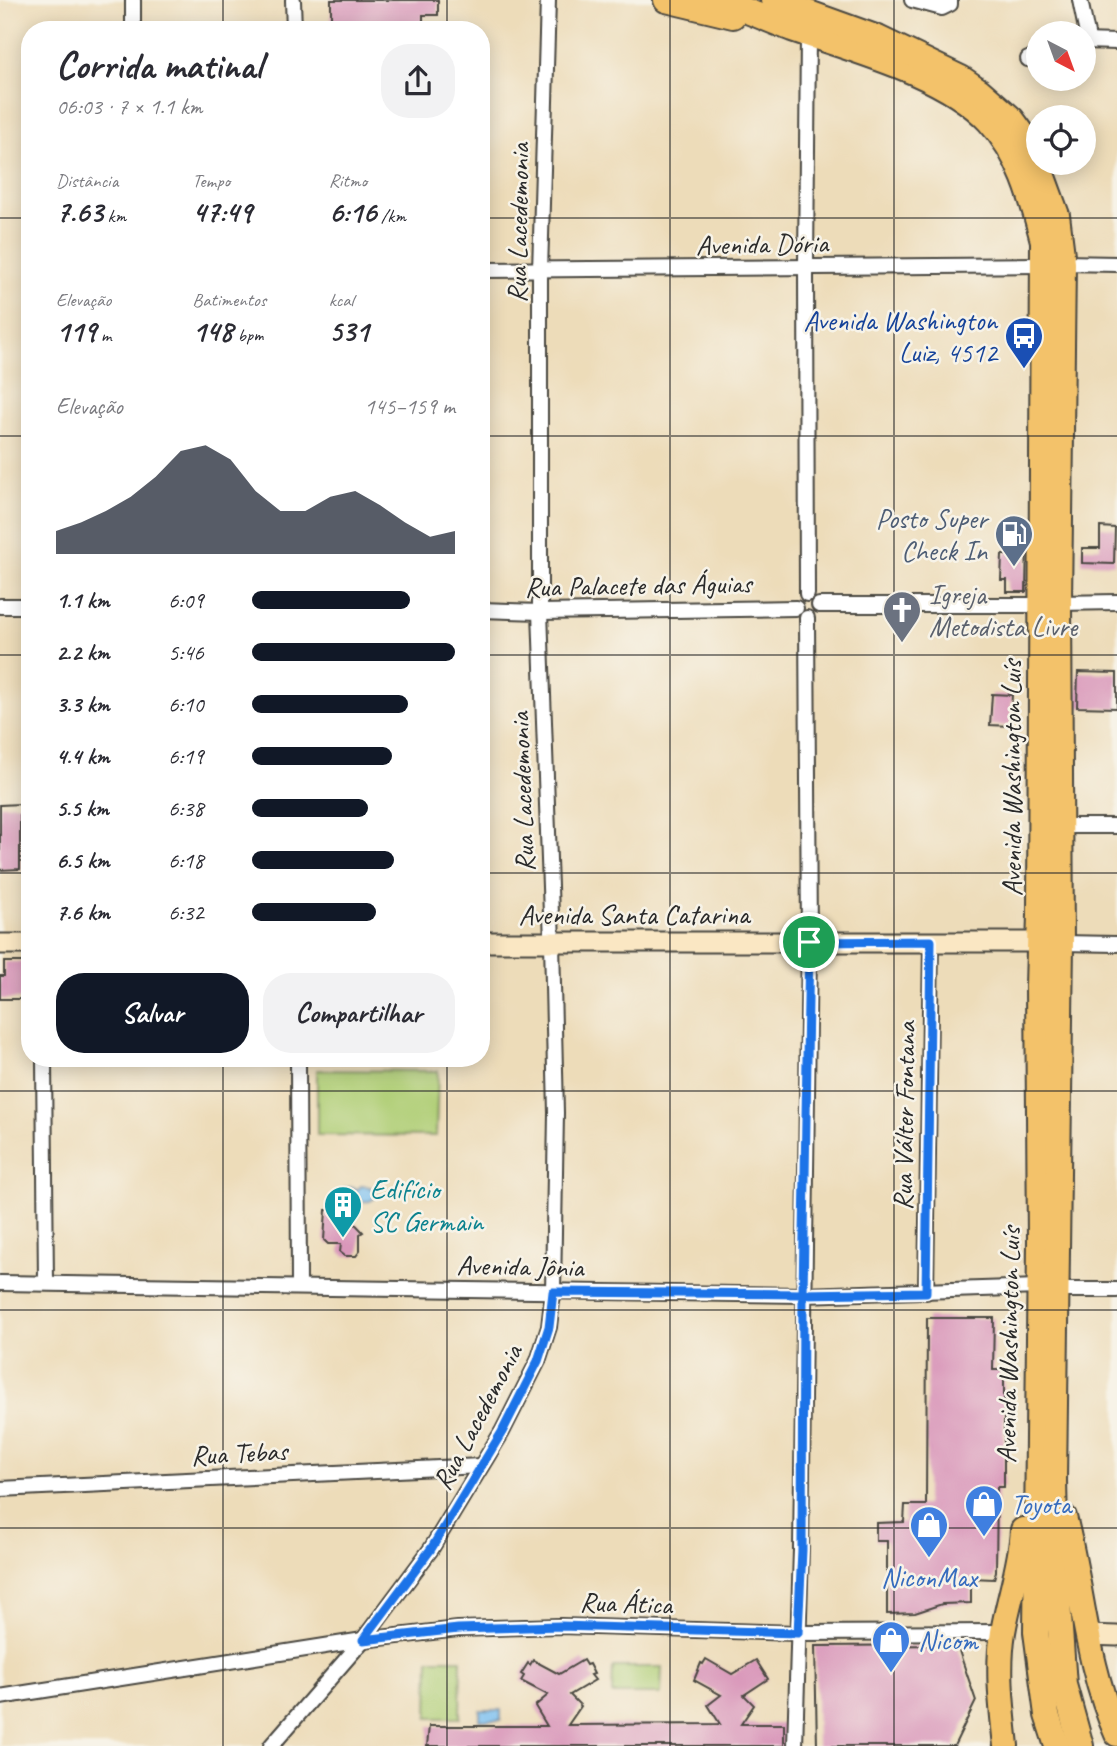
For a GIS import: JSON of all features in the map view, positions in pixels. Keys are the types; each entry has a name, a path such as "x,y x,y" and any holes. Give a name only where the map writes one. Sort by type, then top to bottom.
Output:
{"highway":[{"path":"666,0 800,31"},
{"name":"Avenida Washington Luís","path":"717,0 884,61 934,83 971,105 1002,136 1022,173 1054,264"},
{"name":"Avenida Washington Luís","path":"773,0 878,38 961,78 981,90 1012,119 1026,138"},
{"path":"815,0 878,38"},
{"name":"Avenida Washington Luís","path":"1042,175 1057,215 1054,264 1050,604 1048,1289 1045,1481 1036,1536 1036,1632 1047,1715 1057,1746"},
{"name":"Avenida Washington Luís","path":"1050,604 1061,826 1050,943"},
{"path":"1006,1746 999,1680 1003,1632 1017,1574 1024,1514 1045,1481"},
{"path":"1045,1481 1074,1557 1094,1673 1117,1734"},
{"name":"Avenida Washington Luís","path":"1045,1481 1054,1512 1064,1685 1081,1746"}],"street":[{"path":"133,0 133,21"},
{"path":"293,0 294,21"},
{"name":"Rua Lacedemonia","path":"271,1746 363,1640 431,1549 502,1432 538,1361 549,1327 553,1292 556,1113 540,612 540,271 548,0"},
{"path":"912,0 946,4"},
{"path":"1080,0 1083,21"},
{"path":"800,31 806,267 807,594"},
{"path":"1096,41 1117,42"},
{"name":"Avenida Dória","path":"490,270 1117,264"},
{"path":"802,613 817,612 819,606 816,599 807,594"},
{"path":"795,1746 802,1550 809,942 800,597 807,594"},
{"path":"819,606 1117,602"},
{"path":"0,606 21,606"},
{"name":"Rua Palacete das Águias","path":"490,610 802,613"},
{"path":"1061,826 1117,827"},
{"name":"Rua Válter Fontana","path":"926,1292 931,941"},
{"name":"Avenida Santa Catarina","path":"490,942 1050,943"},
{"path":"1050,943 1117,944"},
{"path":"0,944 21,944"},
{"path":"44,1067 46,1283"},
{"path":"298,1067 299,1286"},
{"name":"Avenida Jônia","path":"0,1283 803,1294 1117,1290"},
{"name":"Rua Tebas","path":"0,1489 481,1466"},
{"name":"Rua Ática","path":"0,1697 363,1640 458,1629 560,1626 798,1633 1003,1632"},
{"path":"1086,1635 1117,1636"}],"green space":[{"path":"317,1070 438,1071 436,1136 317,1135"},
{"path":"429,1659 461,1659 460,1718 428,1718"},
{"path":"613,1667 662,1667 661,1694 612,1694"}],"water":[{"path":"361,1186 370,1187 375,1191 376,1197 370,1201 355,1202 345,1188 353,1187 357,1190"},
{"path":"480,1710 501,1710 501,1720 480,1720"}],"building":[{"path":"331,0 438,0 438,15 423,15 423,21 331,21"},
{"path":"1100,527 1115,528 1114,564 1082,563 1082,548 1100,548"},
{"name":"Posto Super Check In","path":"1008,533 1027,533 1026,592 1007,592 1007,580 1001,580 1002,555 1007,555"},
{"path":"1078,672 1117,673 1117,708 1077,707"},
{"path":"992,694 1012,695 1010,726 990,725"},
{"path":"20,804 20,869 0,870 0,805"},
{"path":"4,962 21,962 21,999 0,999 0,976 4,976"},
{"name":"Edifício SC Germain","path":"326,1210 342,1210 363,1232 360,1234 360,1251 356,1256 345,1256 340,1252 341,1244 328,1244 324,1240"},
{"path":"927,1318 994,1318 993,1370 1004,1370 1004,1487 997,1487 996,1571 994,1579 971,1578 971,1603 942,1604 915,1613 887,1614 887,1541 876,1541 876,1523 904,1522 905,1505 926,1505"},
{"name":"Nicom","path":"957,1645 976,1701 954,1746 817,1746 815,1646"},
{"path":"706,1659 732,1674 756,1660 768,1679 744,1695 754,1705 741,1724 784,1724 784,1746 427,1746 429,1726 547,1726 535,1706 548,1695 521,1681 524,1676 521,1674 533,1660 559,1674 583,1660 586,1665 589,1664 595,1680 570,1695 581,1706 568,1725 720,1724 708,1705 721,1695 694,1680 701,1663"}],"place":[{"name":"Avenida Washington Luiz, 4512","path":"1024,370"},
{"name":"Posto Super Check In","path":"1014,568"},
{"name":"Igreja Metodista Livre","path":"902,644"},
{"name":"Edifício SC Germain","path":"343,1239"},
{"name":"Toyota","path":"984,1538"},
{"name":"NiconMax","path":"929,1559"},
{"name":"Nicom","path":"891,1674"}],"route":[{"path":"809,942 803,1294 553,1292 549,1327 538,1361 502,1432 431,1549 363,1640 458,1629 560,1626 798,1633 802,1550 803,1294 926,1292 931,941 809,942"}]}
